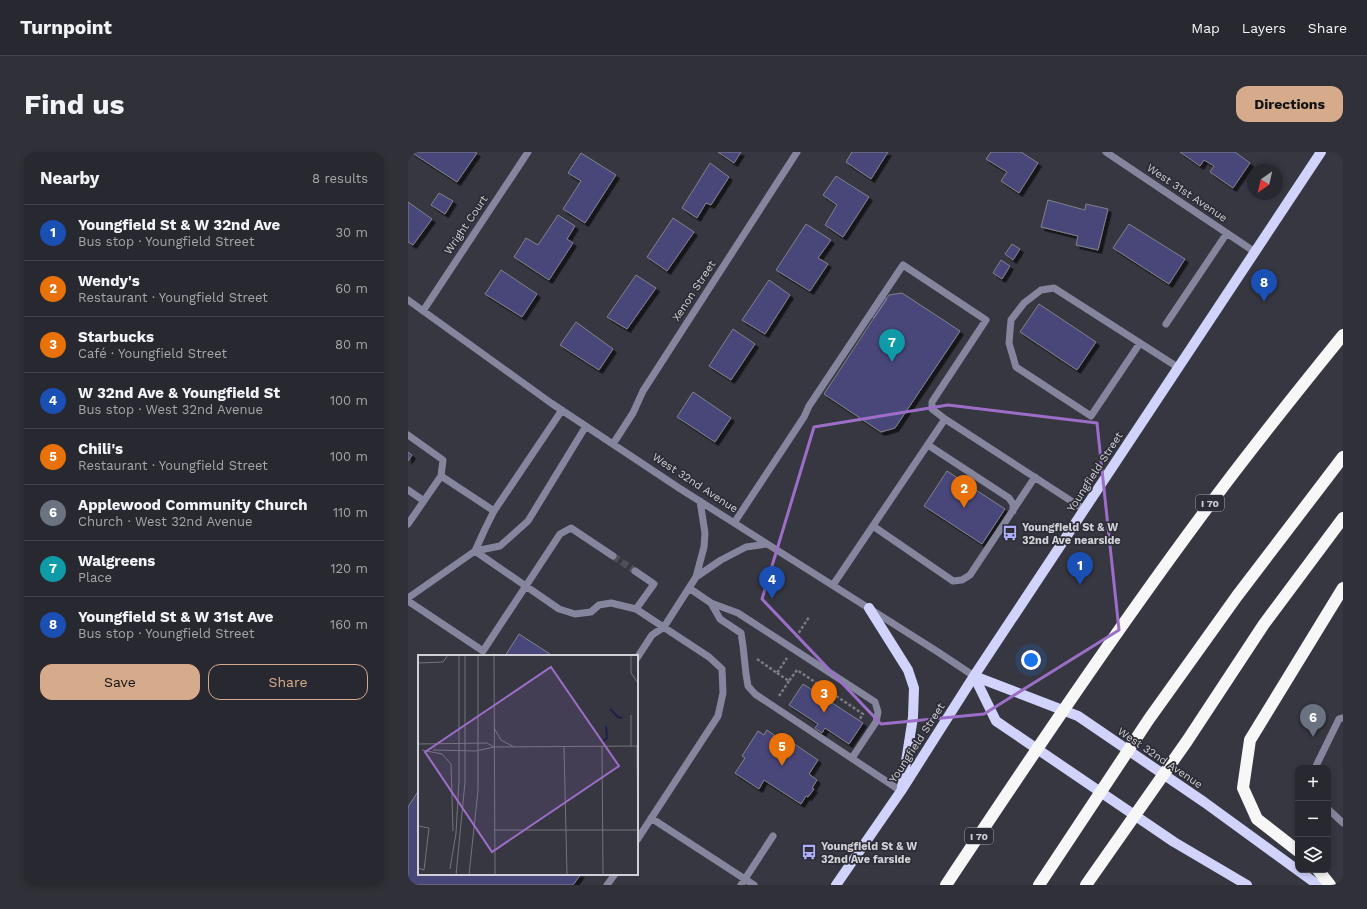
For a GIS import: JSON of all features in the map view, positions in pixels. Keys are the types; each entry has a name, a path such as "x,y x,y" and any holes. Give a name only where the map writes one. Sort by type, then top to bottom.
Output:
{"highway":[{"name":"I 70","path":"946,885 1011,787 1163,568 1293,397 1343,335"},
{"path":"1039,885 1149,719 1237,596 1343,457"},
{"path":"1086,885 1187,741 1264,624 1343,518"},
{"path":"1295,848 1257,819 1243,788 1250,740 1343,588"},
{"path":"1320,873 1330,885"}],"main road":[{"name":"Youngfield Street","path":"836,885 901,791 974,676 1179,368 1320,152"},
{"path":"869,608 908,670 914,688 913,717 901,791"},
{"path":"974,676 996,721 1174,842 1247,885"},
{"name":"West 32nd Avenue","path":"974,676 1078,716 1204,802 1318,885"}],"street":[{"name":"Wright Court","path":"423,311 528,152"},
{"name":"Xenon Street","path":"614,444 633,413 643,391 797,152"},
{"name":"West 31st Avenue","path":"1106,152 1255,252"},
{"path":"1166,324 1227,233"},
{"path":"734,523 804,417 809,406 903,265 986,320 932,402 932,409 1085,510"},
{"path":"1140,343 1091,416 1016,368 1009,343 1011,320 1024,303 1041,290 1054,288 1140,343 1179,368"},
{"name":"West 32nd Avenue","path":"408,300 586,426 734,523 974,676"},
{"path":"475,551 494,512 562,410"},
{"path":"833,585 945,419"},
{"path":"586,426 528,521 500,546 475,551 408,600 483,651 560,534 571,528 613,556"},
{"path":"408,436 443,460 441,476 408,524"},
{"path":"928,444 1009,498 1013,504 1012,511"},
{"path":"441,476 494,512"},
{"path":"872,526 953,581 962,580 970,576 1035,477"},
{"path":"408,490 424,501"},
{"path":"638,656 652,635 664,627 696,577 704,546 705,533 700,501"},
{"path":"696,577 721,560 746,547 767,544"},
{"path":"475,551 559,609 574,614 591,612 599,605 611,603 636,609 708,656 722,669 723,693 718,716 638,838"},
{"path":"635,571 654,584 636,609"},
{"path":"689,588 711,603 738,613 875,702 878,712 876,722 852,758"},
{"path":"711,603 720,619 741,633 748,686 755,694 901,791"},
{"path":"1316,765 1339,719 1343,718"},
{"path":"1331,812 1343,823"},
{"path":"651,818 743,882 754,885"},
{"path":"743,882 773,836"},
{"path":"607,885 614,875"}],"path":[{"path":"777,673 789,681 797,670 863,714 859,720"}],"highlighted area":[{"path":"948,405 1097,423 1119,630 984,714 881,724 762,599 814,427"}],"building":[{"path":"411,152 475,152 477,153 457,182"},
{"path":"718,152 741,152 734,163"},
{"path":"852,152 888,152 871,179 846,162"},
{"path":"991,152 1021,152 1038,163 1019,193 1001,181 1007,172 986,159"},
{"path":"1180,152 1235,152 1250,163 1247,164 1247,167 1233,188 1210,172 1214,166 1204,160 1200,166"},
{"path":"581,153 616,175 585,223 563,209 581,181 568,173"},
{"path":"710,163 729,177 711,205 706,203 697,218 682,208"},
{"path":"836,176 869,197 843,237 825,225 837,205 823,195"},
{"path":"439,193 453,201 445,214 431,205"},
{"path":"1048,200 1085,210 1086,204 1108,209 1098,250 1076,245 1078,236 1041,227"},
{"path":"408,202 432,219 413,245 408,242"},
{"path":"558,215 575,226 567,239 573,243 549,280 514,257 526,238 538,245"},
{"path":"673,218 694,232 667,271 647,257"},
{"path":"806,224 831,240 818,258 828,264 810,291 776,270"},
{"path":"1129,224 1185,259 1169,284 1113,248"},
{"path":"1012,244 1020,249 1013,260 1005,254"},
{"path":"1001,260 1010,266 1002,279 993,273"},
{"path":"501,270 537,294 522,317 485,294"},
{"path":"636,275 656,288 627,329 607,317"},
{"path":"769,280 790,295 765,334 742,320"},
{"path":"902,293 960,331 895,428 881,432 824,394 889,295"},
{"path":"880,294 887,299 874,318 868,313"},
{"path":"1039,304 1096,342 1077,370 1020,332"},
{"path":"576,322 613,349 599,370 560,345"},
{"path":"733,329 755,344 731,380 709,366"},
{"path":"693,392 731,418 715,442 677,417"},
{"path":"408,452 412,455 408,461"},
{"path":"947,471 1005,509 982,544 924,506"},
{"path":"519,634 551,655 506,655"},
{"path":"803,684 863,723 849,744 825,728 822,733 815,728 818,724 789,705"},
{"path":"767,730 784,742 783,744 787,747 790,741 818,760 809,774 817,780 812,788 814,789 808,797 806,796 801,804 764,780 759,789 735,773 745,758 742,756 758,731 764,735"},
{"path":"418,792 418,875 580,875 573,885 408,885 408,807"}],"tunnel":[{"path":"613,556 635,571"}],"place":[{"name":"Youngfield St & W 31st Ave","path":"1264,302"},
{"name":"Walgreens","path":"892,362"},
{"name":"Wendy's","path":"964,508"},
{"name":"Youngfield St & W 32nd Ave nearside","path":"1010,533"},
{"name":"Youngfield St & W 32nd Ave","path":"1080,585"},
{"name":"W 32nd Ave & Youngfield St","path":"772,599"},
{"name":"Starbucks","path":"824,713"},
{"name":"Applewood Community Church","path":"1313,737"},
{"name":"Chili's","path":"782,766"},
{"name":"Youngfield St & W 32nd Ave farside","path":"809,852"}]}
